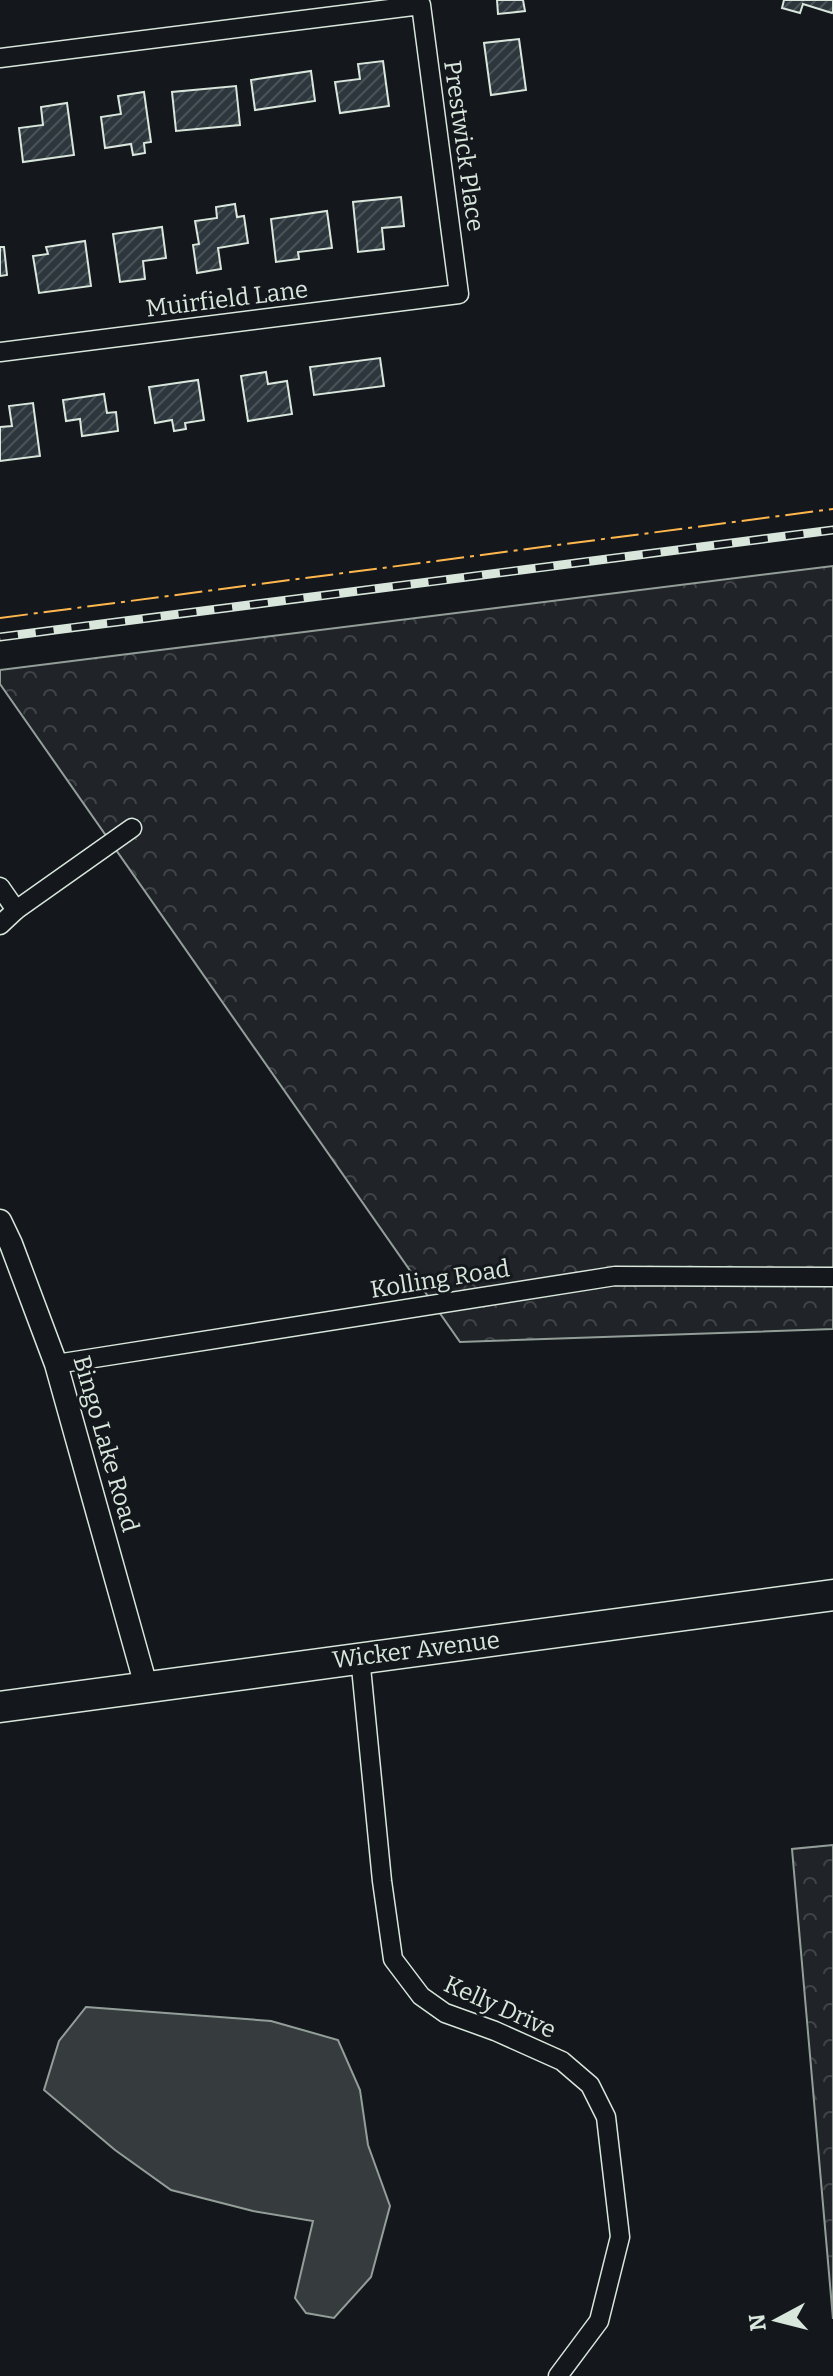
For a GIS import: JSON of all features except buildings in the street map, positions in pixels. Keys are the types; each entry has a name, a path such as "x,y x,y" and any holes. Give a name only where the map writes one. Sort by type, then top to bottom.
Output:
{"highway":[{"name":"Wicker Avenue","path":"0,1707 833,1595"}],"street":[{"name":"Prestwick Place","path":"0,58 421,5 459,294"},
{"name":"Muirfield Lane","path":"0,352 459,294"},
{"path":"0,925 16,910 132,828"},
{"path":"0,887 16,910"},
{"name":"Bingo Lake Road","path":"0,1221 56,1364 146,1686"},
{"name":"Kolling Road","path":"56,1364 615,1276 833,1277"},
{"name":"Kelly Drive","path":"360,1657 382,1881 393,1959 421,1996 445,2013 562,2061 590,2085 606,2117 620,2237 599,2321 558,2376"}],"green space":[{"path":"833,566 833,1329 460,1342 0,684 0,670"},
{"path":"833,1845 833,2319 792,1849"}],"shaded area":[{"path":"86,2007 271,2021 338,2040 360,2090 368,2145 390,2206 371,2277 334,2318 306,2313 295,2298 313,2221 253,2211 171,2190 115,2150 44,2090 59,2041"}],"railway":[{"path":"0,637 833,530"}],"power":[{"path":"0,618 833,509"}]}
